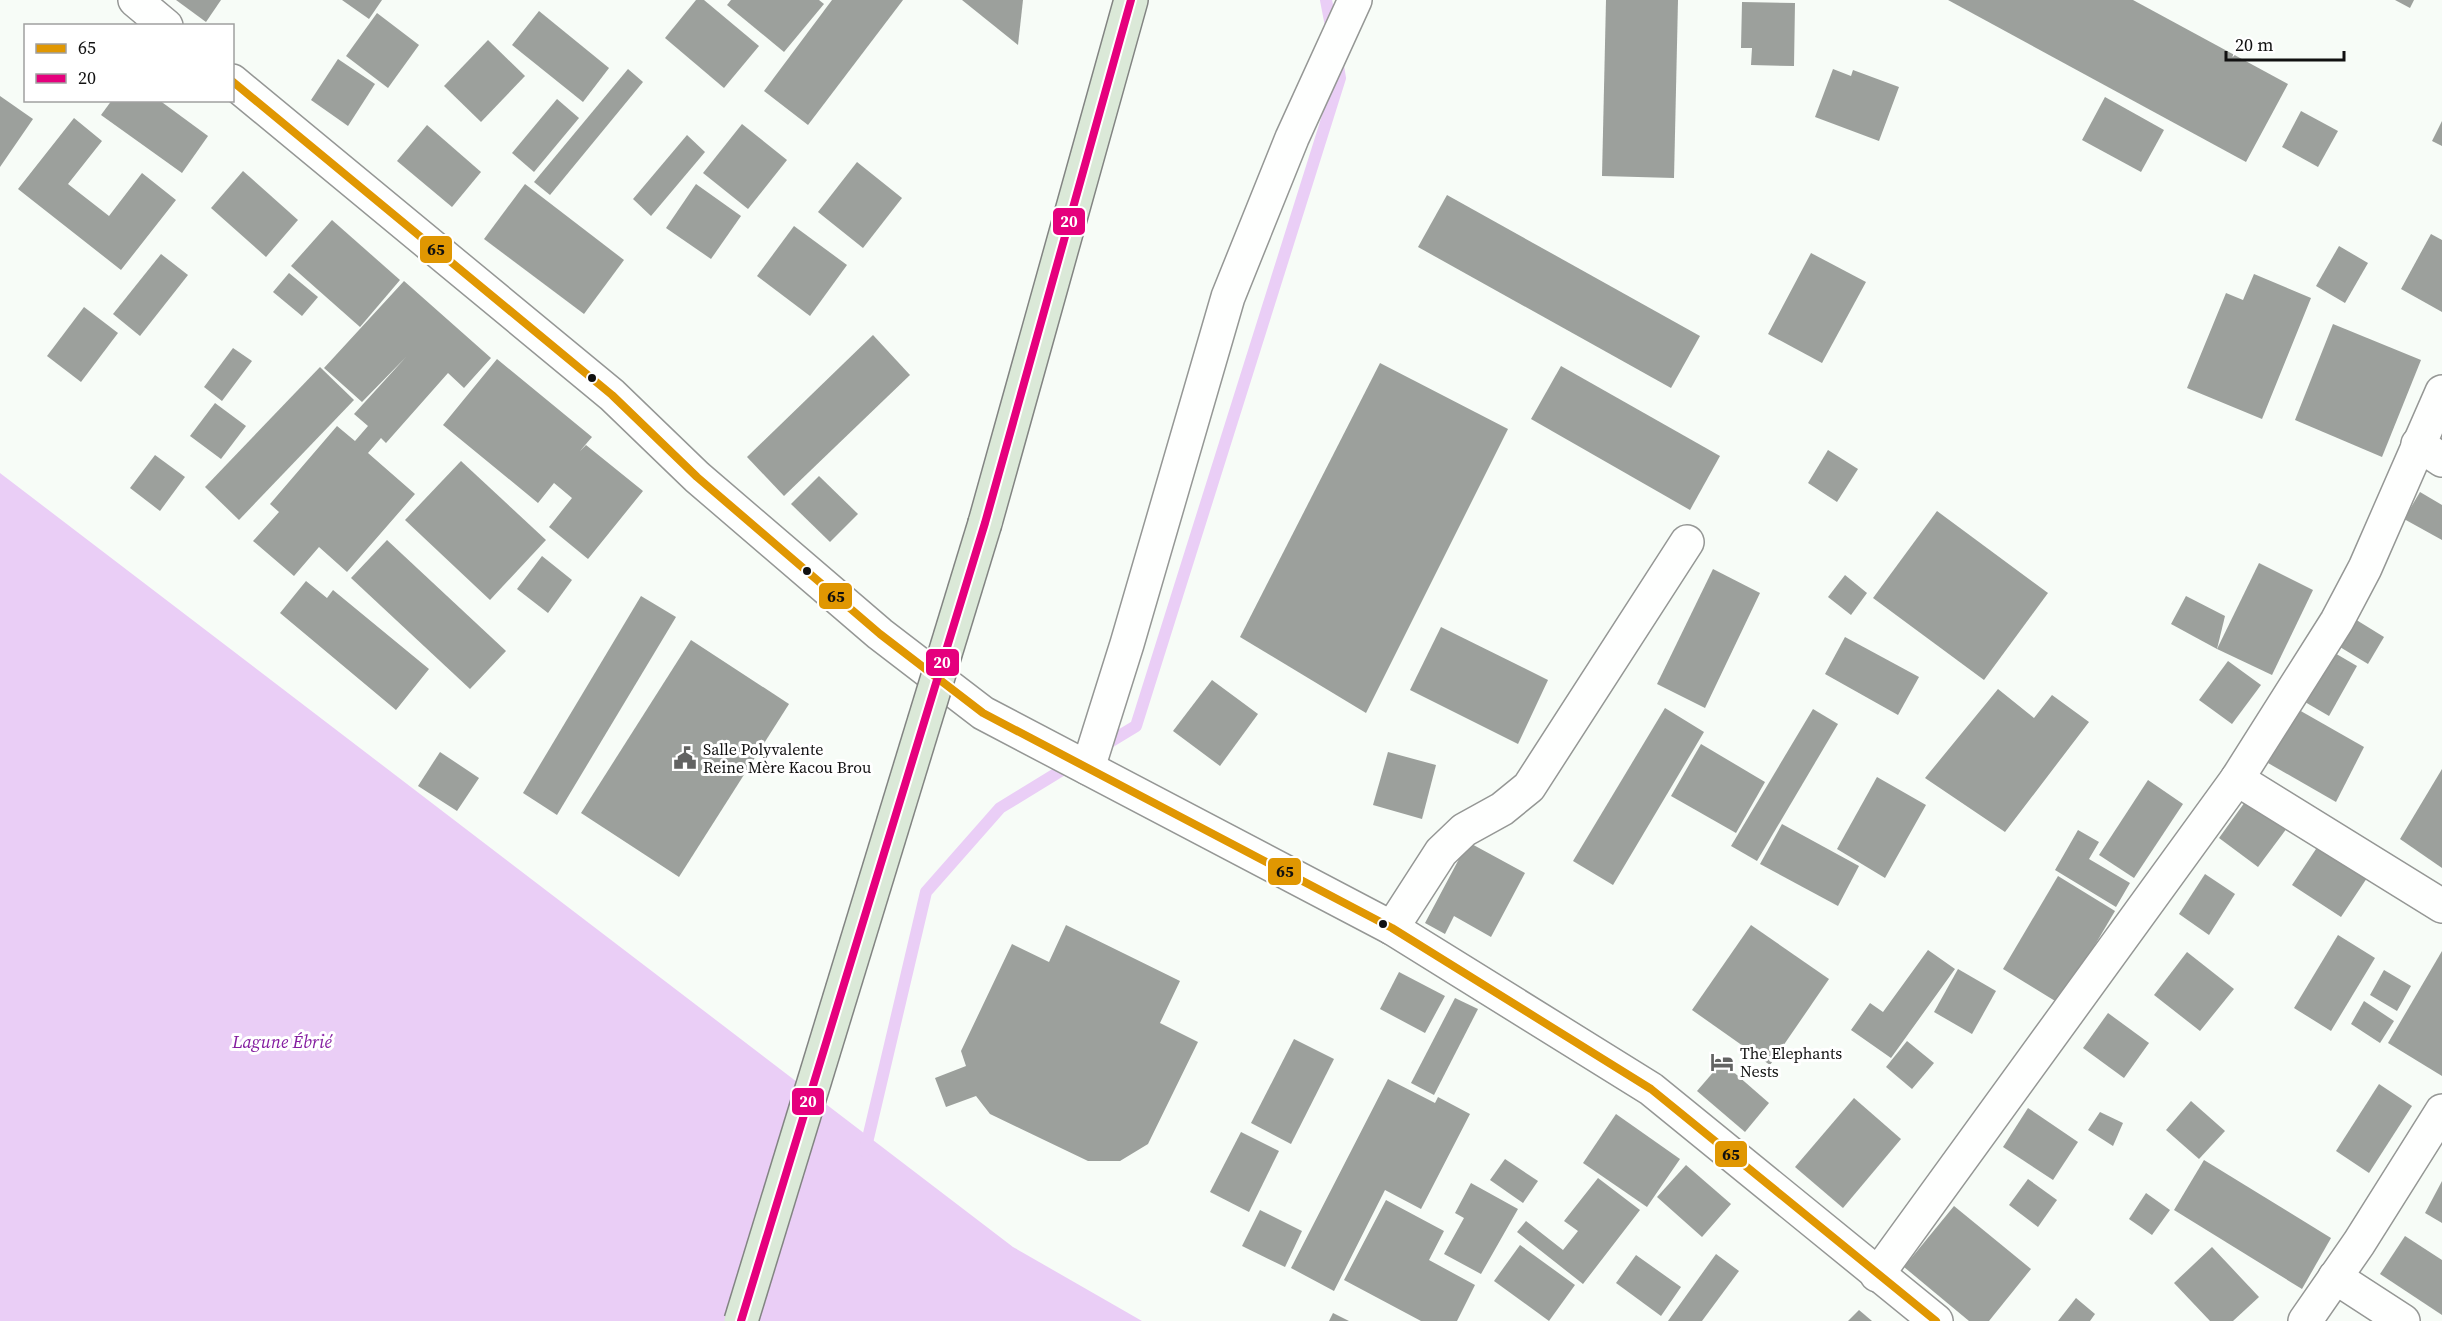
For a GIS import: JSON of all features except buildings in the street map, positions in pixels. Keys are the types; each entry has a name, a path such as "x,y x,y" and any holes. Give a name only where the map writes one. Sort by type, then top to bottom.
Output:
{"highway":[{"path":"741,1321 985,523 1131,0"}],"street":[{"path":"135,0 164,24"},
{"path":"1088,768 1127,644 1228,297 1292,138 1355,0"},
{"path":"234,83 612,395 697,477 880,634 983,713 1392,928 1651,1089 1936,1321"},
{"path":"1878,1275 2237,779 2337,621 2430,452 2442,392"},
{"path":"1392,928 1441,852 1464,830 1502,809 1529,787 1687,542"},
{"path":"2237,779 2442,906"},
{"path":"2305,1321 2442,1111"},
{"path":"2335,1277 2403,1321"}],"water":[{"name":"Lagune Ébrié","path":"0,473 1013,1247 1142,1321 0,1321"}],"waterway":[{"path":"1326,0 1332,31"},
{"path":"1103,746 1136,726 1340,78 1337,60"},
{"path":"865,1151 926,892 1000,808 1072,764"}],"transit line":[{"name":"20","path":"741,1321 985,523 1131,0"},
{"name":"65","path":"234,83 612,395 697,477 880,634 983,713 1392,928 1651,1089 1936,1321"}],"place":[{"name":"Salle Polyvalente Reine Mère Kacou Brou","path":"685,758"},
{"name":"The Elephants Nests","path":"1722,1062"}]}
